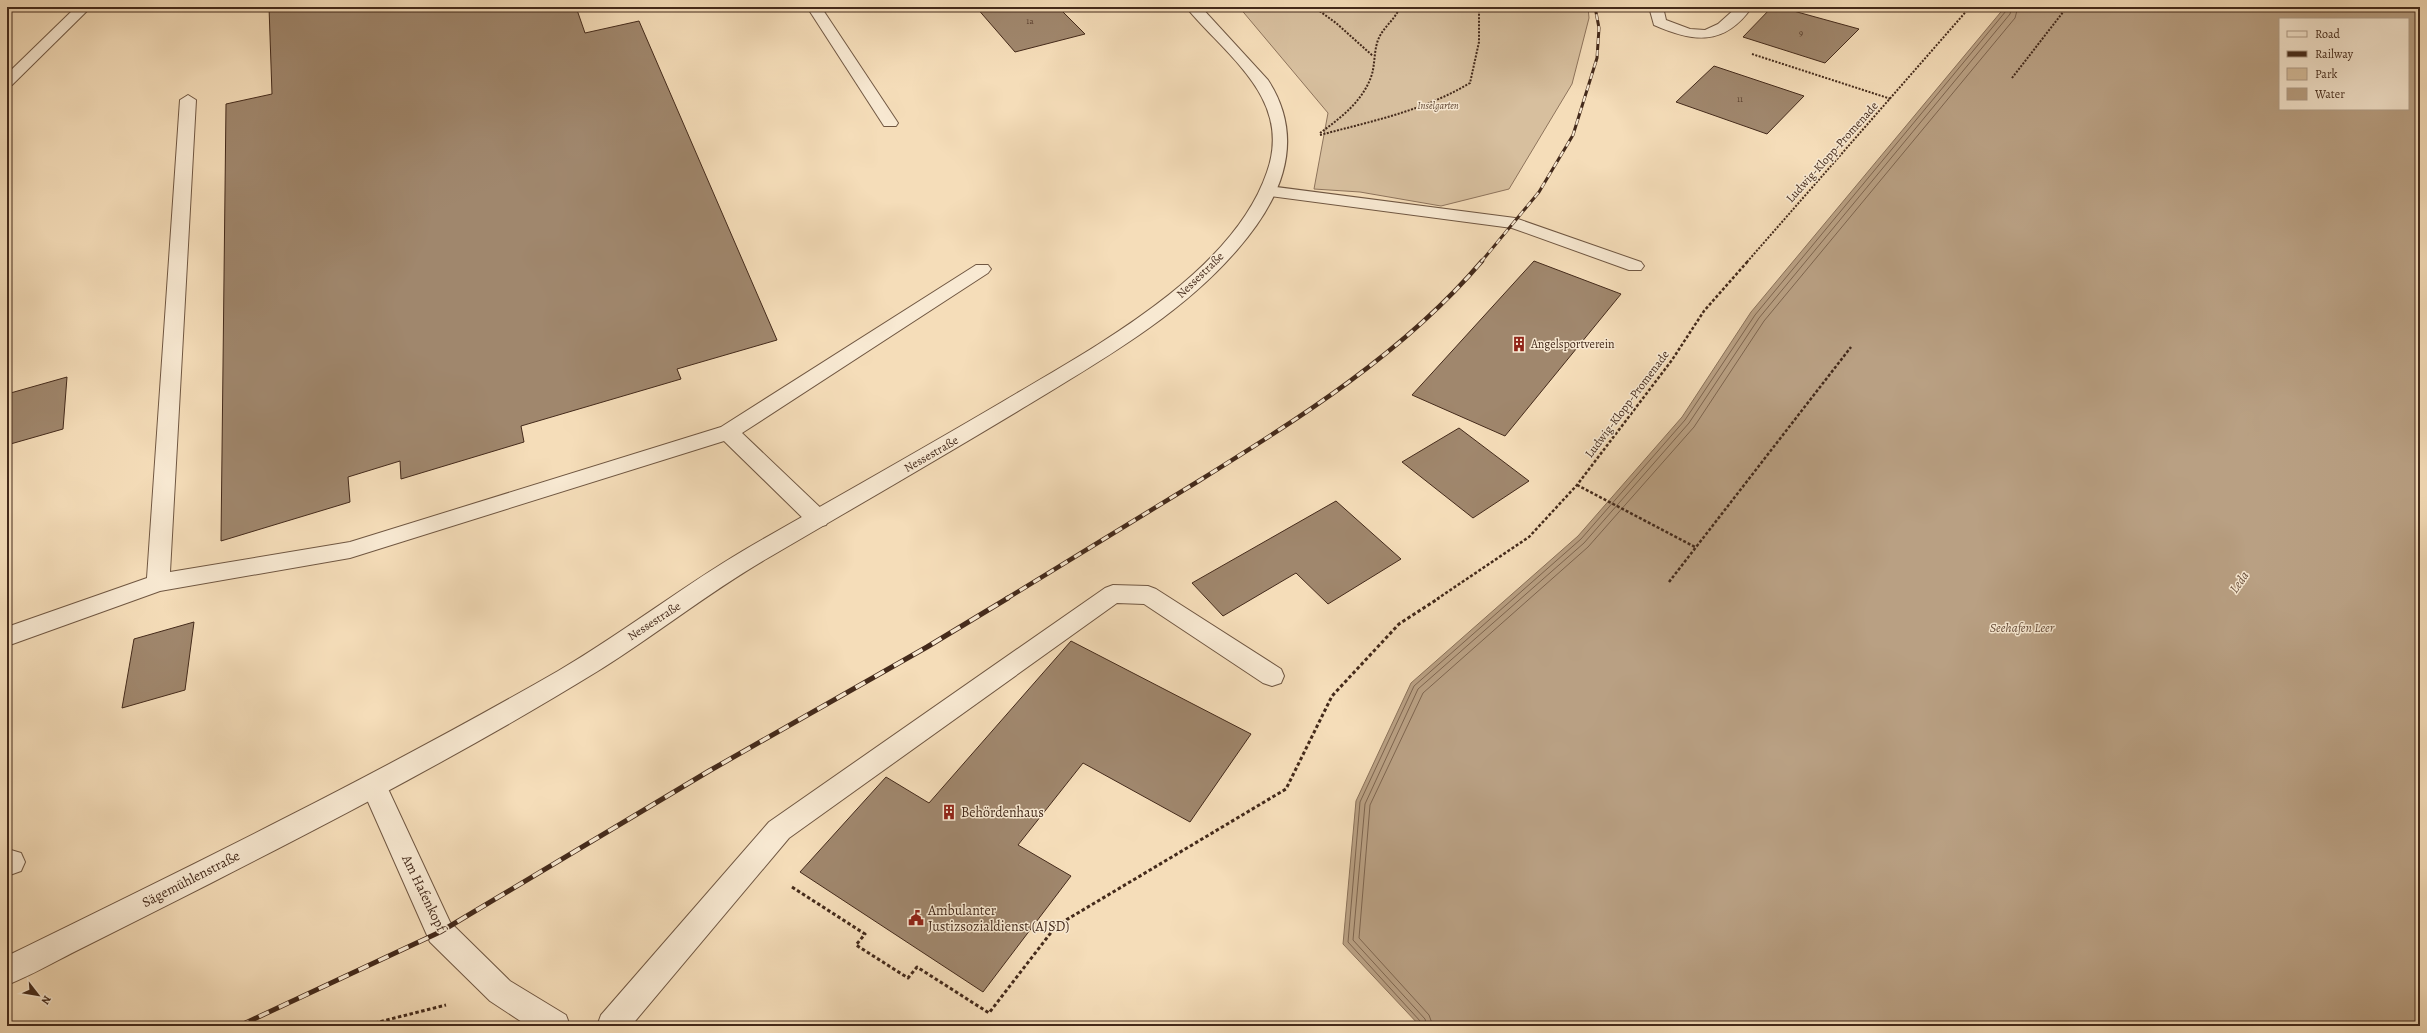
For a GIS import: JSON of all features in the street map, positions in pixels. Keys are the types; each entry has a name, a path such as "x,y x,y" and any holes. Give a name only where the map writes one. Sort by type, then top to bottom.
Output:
{"street":[{"path":"7,82 84,7"},
{"path":"814,7 890,123"},
{"name":"Nessestraße","path":"374,786 573,674 752,557 936,452 1121,339 1176,299 1222,256 1250,222 1269,191 1277,169 1279,146 1277,116 1264,84 1193,7"},
{"path":"1656,7 1658,22 1683,32 1710,35 1729,24 1742,7"},
{"path":"158,583 188,100"},
{"path":"1269,191 1515,223 1635,266"},
{"path":"7,637 158,583 350,550 728,432 982,269"},
{"path":"728,432 818,519"},
{"path":"612,1026 779,830 1113,594 1148,595 1272,676"},
{"name":"Sägemühlenstraße","path":"7,971 374,786"},
{"name":"Am Hafenkopf","path":"374,786 440,932 500,991 555,1026"}],"path":[{"path":"1314,7 1336,23 1373,56"},
{"path":"1400,7 1397,18 1381,34 1373,56 1372,74 1357,102 1336,121 1314,136 1410,112 1450,96 1470,83 1479,42 1479,7"},
{"name":"Ludwig-Klopp-Promenade","path":"752,861 865,934 856,945 908,978 917,967 989,1013 1056,926 1286,789 1332,696 1399,624 1529,537 1577,485 1672,360 1704,311 1970,7"},
{"path":"2012,78 2066,7"},
{"path":"1710,35 1730,47 1891,98"},
{"path":"1669,582 1851,347"},
{"path":"1577,485 1695,548"},
{"path":"363,1026 500,991"}],"green space":[{"name":"Inselgarten","path":"1239,7 1588,7 1589,18 1572,84 1509,189 1441,206 1360,192 1314,189 1328,113"}],"water":[{"name":"Seehafen Leer","path":"2005,7 2420,7 2420,1026 1420,1026 1343,944 1356,801 1411,683 1578,536 1682,417 1751,312"}],"building":[{"path":"269,7 576,7 585,33 639,21 777,340 677,369 681,379 521,426 524,442 401,479 400,461 348,477 350,502 221,541 226,104 272,94"},
{"path":"976,7 1058,7 1085,34 1015,52"},
{"path":"1772,7 1779,7 1859,29 1825,63 1743,37"},
{"path":"1714,66 1804,96 1767,134 1676,102"},
{"name":"Angelsportverein","path":"1534,261 1621,294 1505,436 1412,395"},
{"path":"67,377 63,429 7,445 7,394"},
{"path":"1459,428 1529,481 1473,518 1402,462"},
{"path":"11,452 7,471 7,453"},
{"path":"1336,501 1401,559 1328,604 1296,573 1223,616 1192,583"},
{"path":"194,622 185,690 122,708 134,639"},
{"name":"Behördenhaus","path":"1071,641 1251,734 1190,822 1083,763 1018,845 1071,876 983,992 800,872 886,777 929,803"}],"railway":[{"path":"1481,262 1539,192 1573,135 1597,58 1599,28 1595,7"},
{"path":"1006,599 1197,482 1311,409 1384,355 1419,325 1452,294 1482,261"},
{"path":"239,1026 440,932 709,771 927,647 1008,598"}],"place":[{"name":"Angelsportverein","path":"1519,344"},
{"name":"Behördenhaus","path":"949,812"},
{"name":"Ambulanter Justizsozialdienst (AJSD)","path":"916,918"}],"water label":[{"name":"Leda","path":"2239,582"}]}
